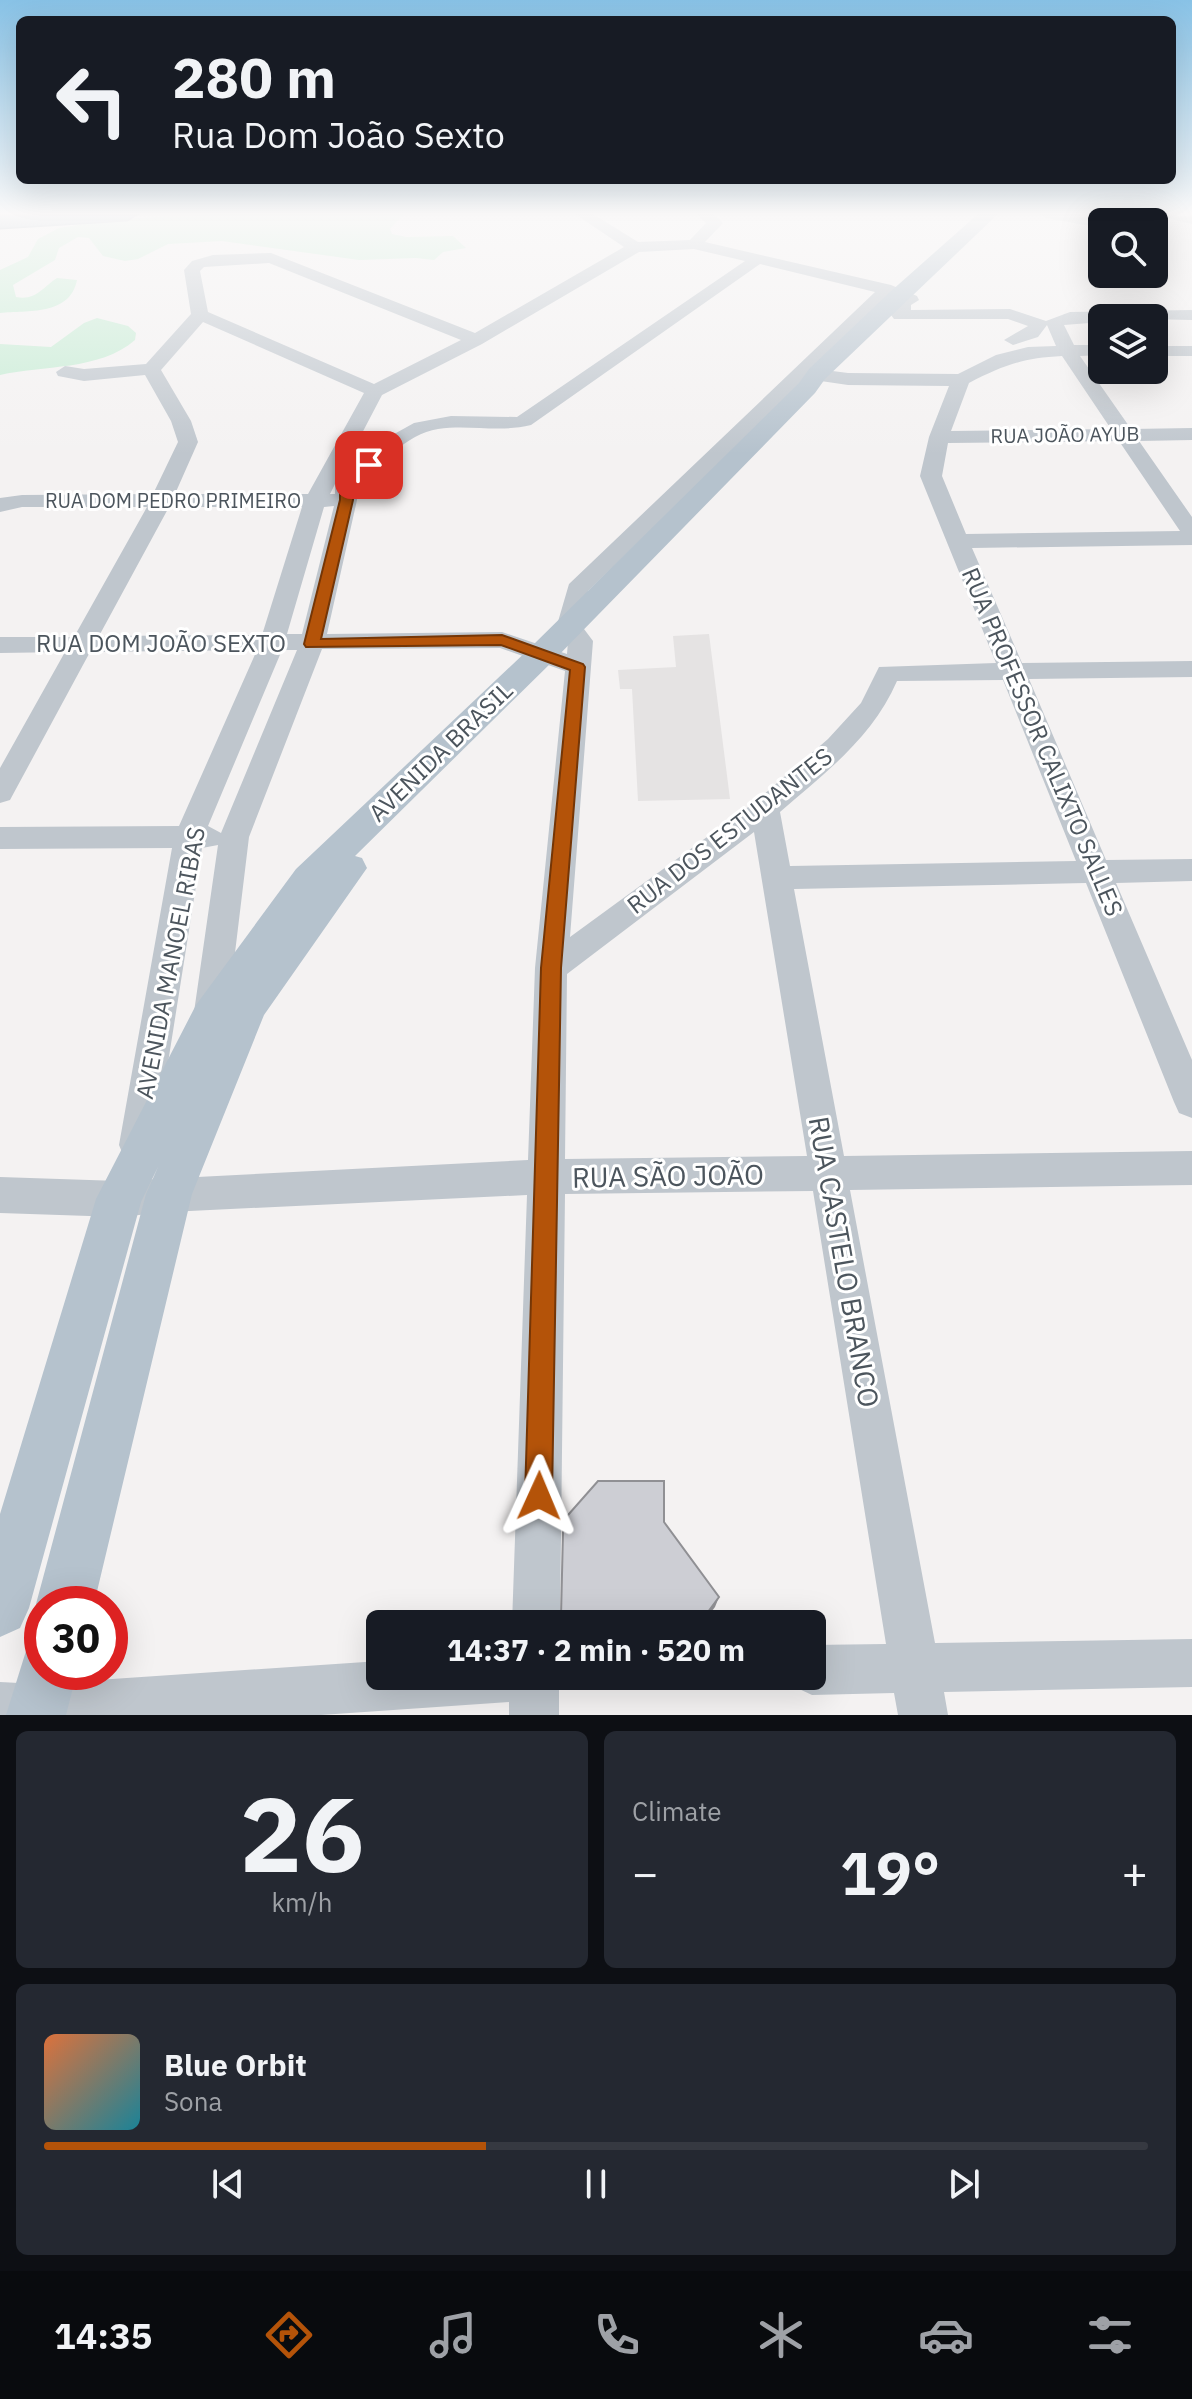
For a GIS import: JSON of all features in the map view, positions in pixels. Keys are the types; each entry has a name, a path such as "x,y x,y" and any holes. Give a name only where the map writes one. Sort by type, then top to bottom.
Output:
{"main road":[{"name":"AVENIDA BRASIL","path":"190,1145 247,1007 343,875 566,649 900,294"},
{"name":"AVENIDA BRASIL","path":"894,299 900,294"},
{"name":"AVENIDA BRASIL","path":"140,1189 210,1017 273,924 309,879 566,649"},
{"name":"AVENIDA MANOEL RIBAS","path":"0,1608 140,1189 190,1145"},
{"name":"AVENIDA MANOEL RIBAS","path":"68,1586 140,1189"}],"street":[{"path":"196,294 200,315"},
{"path":"361,294 476,340"},
{"path":"200,315 375,391 476,340 555,294"},
{"path":"334,491 413,429 427,423 448,421 503,427 524,421 707,294"},
{"path":"878,294 894,299 900,315 1010,314 1039,324 1032,333 960,365"},
{"path":"65,372 84,375 151,369 200,315"},
{"path":"1058,350 1054,322 1070,317 1192,315"},
{"path":"1032,333 1058,350 1126,434 1192,535"},
{"path":"822,379 960,365 1058,350 1088,350"},
{"path":"1168,351 1192,351"},
{"name":"RUA PROFESSOR CALIXTO SALLES","path":"960,365 931,476 1192,1102"},
{"path":"0,793 161,501 188,442 181,421 151,369"},
{"name":"AVENIDA MANOEL RIBAS","path":"140,1189 189,837 272,644 334,491 365,404 375,391"},
{"name":"RUA JOÃO AYUB","path":"939,437 1192,434"},
{"name":"AVENIDA MANOEL RIBAS","path":"190,1145 209,1048 210,1017 234,837 312,644 334,491"},
{"name":"RUA DOM PEDRO PRIMEIRO","path":"0,505 22,501 161,501 334,491"},
{"path":"958,541 1192,535"},
{"name":"RUA DOM JOÃO SEXTO","path":"0,645 502,640 566,649"},
{"path":"536,1610 551,968 566,649"},
{"path":"1012,671 1192,669"},
{"name":"RUA DOS ESTUDANTES","path":"551,968 765,809 838,746 873,707 888,673 1012,671"},
{"name":"RUA CASTELO BRANCO","path":"765,809 923,1715"},
{"path":"0,838 234,837"},
{"path":"777,878 1192,870"},
{"name":"RUA SÃO JOÃO","path":"0,1195 546,1177 1192,1168"},
{"path":"826,1670 1192,1663"},
{"path":"30,1701 366,1684"},
{"path":"534,1690 534,1715"}],"shaded area":[{"path":"709,634 730,799 638,801 632,689 620,689 618,670 676,667 673,636"}],"green space":[{"path":"0,294 15,294 23,298 36,294 71,294 66,300 46,309 0,313"},
{"path":"97,318 128,326 136,333 135,340 121,350 88,362 0,375 0,344 51,347 84,323"}],"building":[{"path":"598,1481 664,1481 664,1522 719,1597 709,1610 561,1610 563,1532 568,1515"}],"route":[{"path":"369,465 346,483 346,500 312,644 502,640 578,667 551,968 539,1496"}]}
